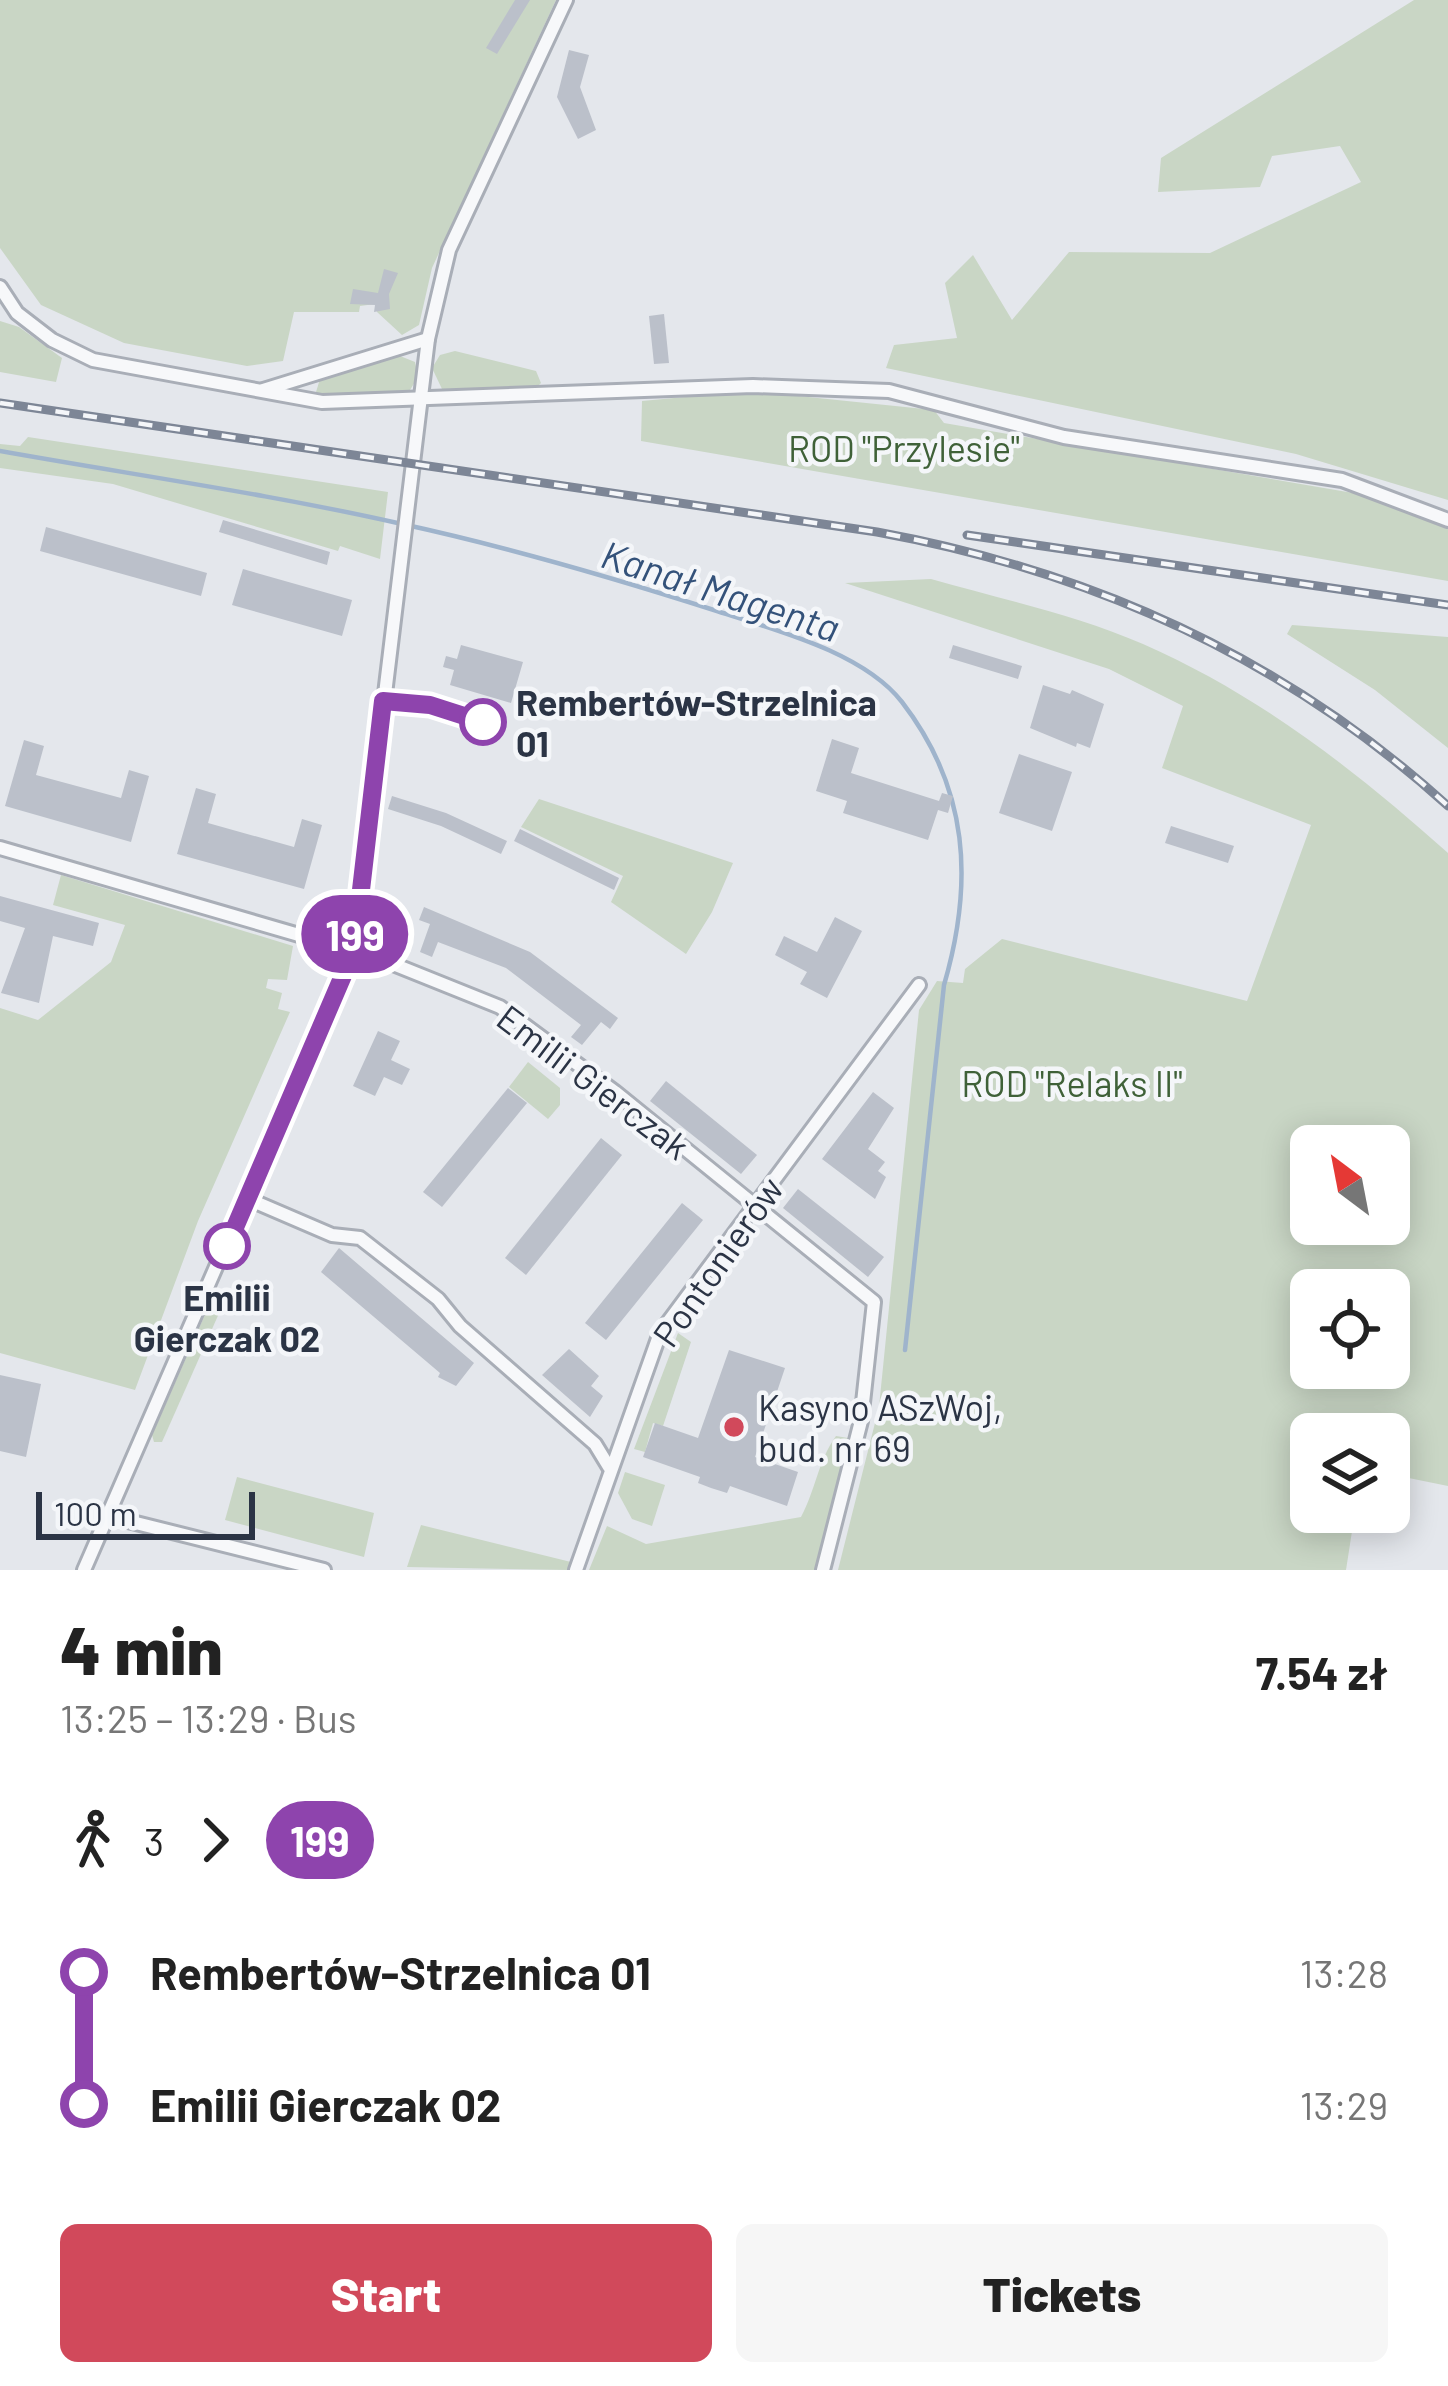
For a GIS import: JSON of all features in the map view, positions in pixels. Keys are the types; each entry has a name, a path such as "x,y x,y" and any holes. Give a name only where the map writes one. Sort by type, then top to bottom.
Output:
{"street":[{"path":"84,1570 354,950 371,778 428,339 449,250 566,0"},
{"path":"0,287 17,313 92,359 257,392 322,402 753,386 889,391 1064,437 1342,480 1448,520"},
{"path":"257,392 428,339"},
{"name":"Emilii Gierczak","path":"0,848 354,950 500,1006 874,1302 861,1421 823,1570"},
{"name":"Pontonierów","path":"576,1570 660,1333 920,985"},
{"path":"248,1199 332,1235 360,1238 438,1299 460,1326 596,1444 609,1467"},
{"path":"596,1444 619,1440"},
{"path":"108,1516 324,1570"}],"green space":[{"path":"0,0 556,0 432,268 419,325 402,335 377,312 375,304 360,306 359,312 294,312 283,361 247,366 124,343 41,305 0,248"},
{"path":"1414,0 1448,0 1448,500 1296,454 886,368 894,345 957,338 945,283 973,255 1012,320 1069,252 1210,253 1361,182 1340,146 1272,156 1260,187 1158,192 1161,158"},
{"path":"0,321 19,327 62,358 56,382 0,372"},
{"path":"455,351 536,371 541,383 536,388 442,389 432,368 440,355"},
{"path":"395,354 415,362 418,377 410,390 322,397 316,392 320,379"},
{"name":"ROD \"Przylesie\"","path":"749,391 934,410 944,423 1359,494 1448,527 1448,581 641,441 642,401"},
{"path":"28,437 388,492 380,559 340,546 338,551 113,484 0,468 0,444 20,446"},
{"name":"ROD \"Relaks II\"","path":"931,579 1065,616 1143,644 1227,686 1304,736 1448,853 1448,1486 1410,1478 1410,1413 1290,1413 1290,1533 1352,1533 1346,1570 838,1570 879,1407 919,1010 937,981 963,983 965,969 1002,939 1247,1001 1311,825 1162,768 1183,706 1109,669 845,583"},
{"path":"1292,625 1448,637 1448,748 1375,690 1287,634"},
{"path":"539,799 733,863 712,912 686,954 611,902 623,876 521,827"},
{"path":"61,875 293,946 287,980 268,979 266,988 282,993 278,1009 290,1012 198,1221 135,1390 0,1353 0,1008 38,1020 111,962 125,925 53,905"},
{"path":"528,1062 560,1088 560,1105 548,1119 509,1087"},
{"path":"224,1289 228,1293 162,1442 154,1442 152,1435 211,1301"},
{"path":"678,1333 691,1342 663,1426 653,1423 645,1452 634,1449"},
{"path":"836,1436 848,1438 816,1570 589,1570 607,1526 646,1544 801,1517"},
{"path":"625,1472 665,1485 652,1526 632,1519 618,1493"},
{"path":"237,1477 374,1513 364,1557 225,1520"},
{"path":"421,1525 571,1562 568,1570 407,1567"}],"building":[{"path":"515,0 530,0 497,54 486,48"},
{"path":"569,50 589,55 580,87 596,130 578,139 557,97"},
{"path":"384,269 398,273 389,294 390,309 374,312 375,305 350,304 353,289 378,293"},
{"path":"664,314 669,363 654,364 649,316"},
{"path":"223,520 330,552 327,565 219,532"},
{"path":"46,527 207,573 201,596 40,551"},
{"path":"243,569 352,600 342,636 232,605"},
{"path":"461,645 523,662 511,703 450,685 454,670 443,667 446,656 457,659"},
{"path":"953,645 1022,666 1018,679 949,658"},
{"path":"1043,685 1070,694 1072,690 1104,704 1090,748 1030,728"},
{"path":"832,739 859,748 851,773 939,801 942,793 953,796 948,813 938,810 928,840 843,813 847,801 816,791"},
{"path":"24,740 44,746 36,775 121,798 129,770 149,776 131,842 5,806"},
{"path":"1019,754 1072,772 1052,831 999,813"},
{"path":"196,788 216,794 208,823 294,847 302,819 322,825 304,889 177,854"},
{"path":"392,796 446,813 507,841 501,854 441,826 388,809"},
{"path":"1171,826 1234,846 1228,863 1165,843"},
{"path":"520,829 619,878 614,890 514,841"},
{"path":"0,896 99,923 93,946 53,936 39,1003 1,993 25,928 0,921"},
{"path":"424,907 530,952 618,1018 610,1029 601,1022 582,1045 571,1037 581,1025 506,968 438,942 432,957 420,952 430,924 419,920"},
{"path":"835,917 862,931 827,998 800,984 807,972 775,955 784,936 817,952"},
{"path":"378,1031 400,1041 391,1060 410,1069 402,1085 384,1077 375,1096 353,1086"},
{"path":"666,1081 757,1155 741,1174 650,1101"},
{"path":"508,1088 527,1103 442,1207 423,1192"},
{"path":"873,1092 894,1108 868,1149 885,1162 878,1171 886,1177 875,1199 822,1159"},
{"path":"601,1138 622,1155 526,1275 505,1258"},
{"path":"798,1189 884,1257 868,1277 783,1208"},
{"path":"682,1203 703,1220 606,1340 585,1323"},
{"path":"339,1248 474,1363 456,1386 438,1377 440,1373 321,1272"},
{"path":"569,1349 599,1376 591,1386 603,1396 590,1417 542,1375"},
{"name":"Kasyno ASzWoj, bud. nr 69","path":"729,1350 785,1368 755,1457 798,1472 787,1506 730,1486 727,1493 711,1488 698,1483 700,1477 643,1457 655,1423 698,1438"},
{"path":"0,1375 41,1384 26,1457 0,1451"}],"waterway":[{"name":"Kanał Magenta","path":"0,451 302,503 521,553 791,635 842,656 885,685 902,702 941,768 953,803 962,873 960,910 944,985 905,1350"}],"railway":[{"path":"0,403 877,532 956,549 1109,597 1253,665 1321,707 1448,806"},
{"path":"967,535 1448,605"}],"bus line":[{"name":"199","path":"227,1246 354,950 383,701 430,705 483,722"}],"place":[{"name":"Rembertów-Strzelnica 01","path":"483,722"},
{"name":"Emilii Gierczak 02","path":"227,1246"},
{"name":"Kasyno ASzWoj, bud. nr 69","path":"734,1427"}]}
